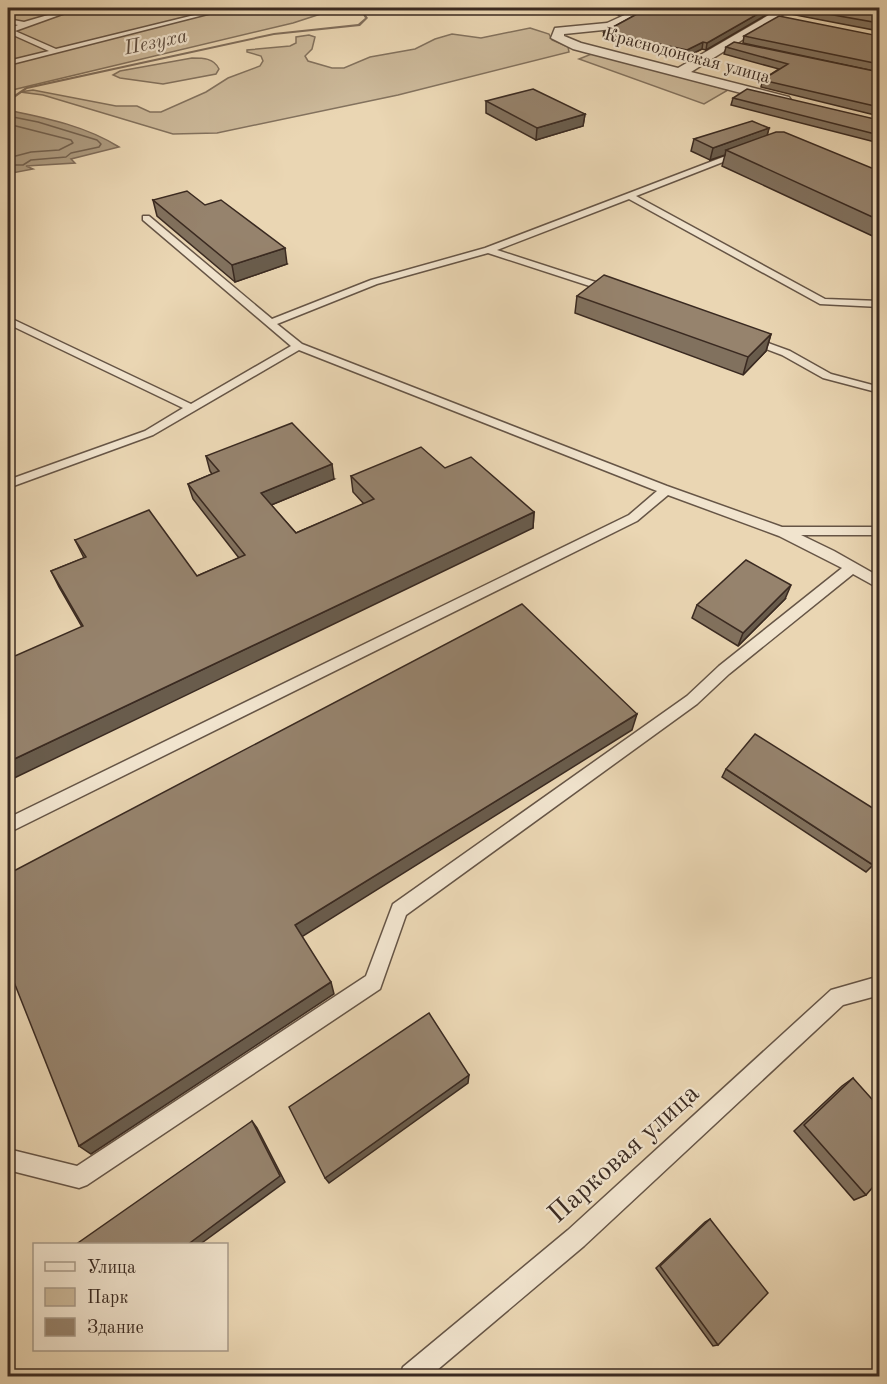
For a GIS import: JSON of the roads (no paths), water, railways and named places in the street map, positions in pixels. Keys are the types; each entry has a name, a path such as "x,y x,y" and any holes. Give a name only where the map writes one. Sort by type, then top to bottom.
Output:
{"street":[{"path":"8,13 18,8"},
{"name":"Краснодонская улица","path":"649,8 609,26 574,28 557,32 557,38 560,41 802,105"},
{"path":"679,73 732,45 788,8"},
{"path":"775,16 798,21"}],"lane":[{"path":"55,51 13,33 11,30 76,8"},
{"path":"8,63 228,8"},
{"path":"8,21 24,24"},
{"path":"270,323 374,282 488,250 748,151"},
{"path":"628,195 823,302 879,304"},
{"path":"146,218 298,346 777,531 830,553 879,584"},
{"path":"488,250 621,294"},
{"path":"8,320 193,409"},
{"path":"742,337 786,352 827,376 879,390"},
{"path":"8,484 149,434 298,346"},
{"path":"8,826 633,518 666,490"},
{"path":"777,531 879,531"},
{"path":"8,1160 79,1177 373,982 399,910 692,700 724,670 852,567"},
{"name":"Парковая улица","path":"412,1377 576,1238 838,997 879,985"}],"water":[{"path":"8,110 79,128 119,147 71,159 75,163 26,166 33,169 12,173 8,170"}],"waterway":[{"name":"Пезуха","path":"12,98 26,88 274,34 359,25 367,18 360,8"}]}
